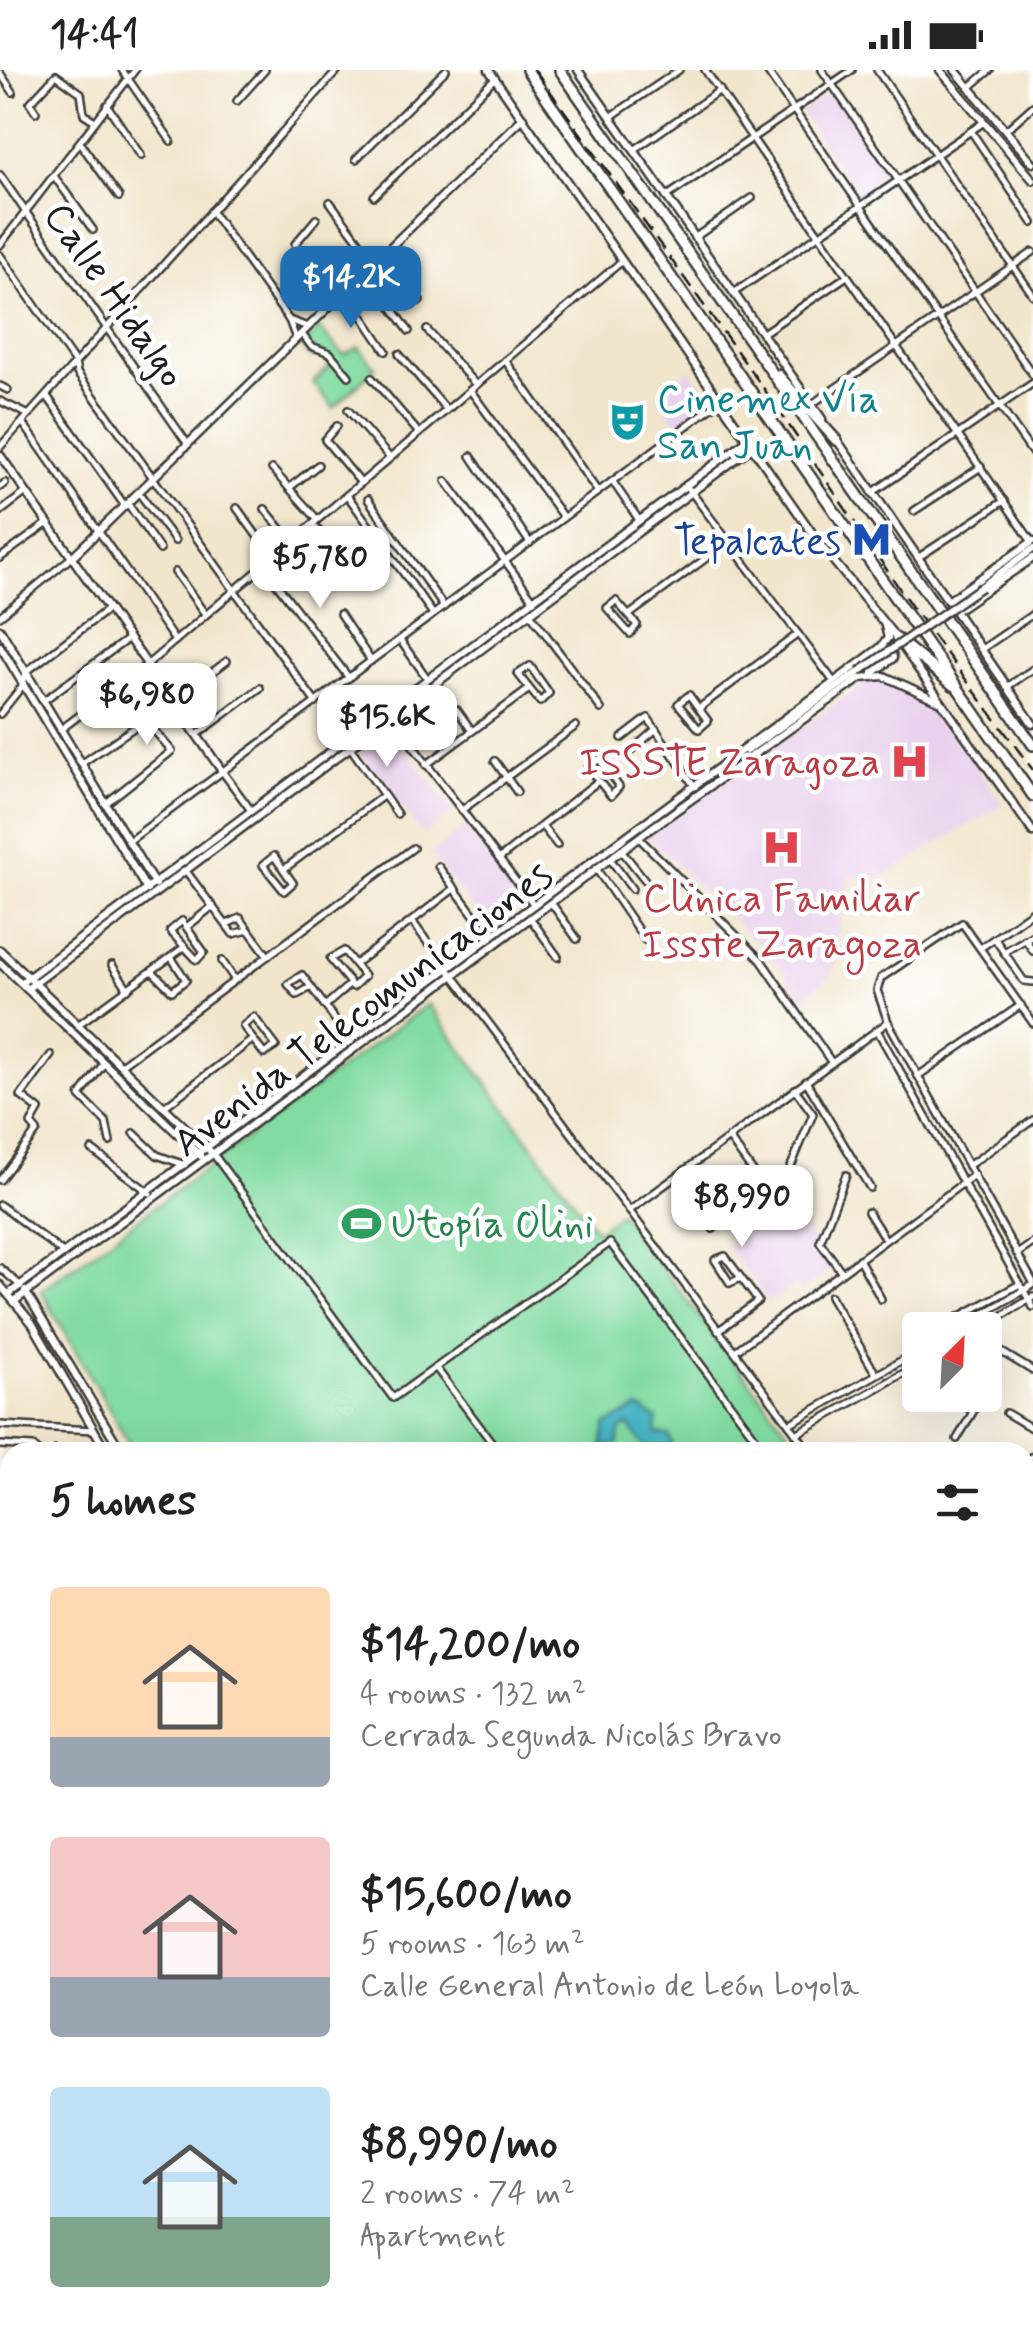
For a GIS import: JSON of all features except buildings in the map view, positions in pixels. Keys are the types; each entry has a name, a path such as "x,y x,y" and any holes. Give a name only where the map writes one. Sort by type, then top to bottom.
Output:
{"highway":[{"path":"526,70 1033,796"},
{"path":"560,70 1033,745"},
{"path":"763,360 836,440"},
{"path":"896,640 965,696"}],"street":[{"path":"122,70 171,141"},
{"path":"0,244 135,70"},
{"path":"237,101 265,70"},
{"path":"250,809 0,451 338,70"},
{"path":"356,159 446,70"},
{"path":"489,70 749,443 1033,832"},
{"path":"578,70 1033,724"},
{"path":"611,117 679,70"},
{"path":"706,70 1033,544 948,601"},
{"path":"766,70 1033,454"},
{"path":"822,70 1033,375"},
{"path":"666,197 852,70"},
{"path":"877,70 1033,296"},
{"path":"940,70 1033,180"},
{"path":"956,70 1033,162"},
{"path":"970,87 990,70"},
{"path":"0,73 13,92"},
{"path":"36,112 30,103 56,75 81,92 84,114 95,121"},
{"path":"374,196 495,78"},
{"path":"634,150 720,90"},
{"path":"108,105 141,156"},
{"path":"1006,130 1033,106"},
{"path":"0,616 73,556 523,118"},
{"path":"734,293 984,122"},
{"path":"970,131 1033,223"},
{"path":"80,142 119,197"},
{"name":"Calle Hidalgo","path":"0,175 188,444"},
{"path":"54,176 93,230"},
{"path":"694,238 752,198"},
{"path":"330,202 374,262"},
{"path":"211,211 310,346 330,354 349,376"},
{"path":"316,219 296,244 337,298"},
{"path":"385,251 420,301"},
{"path":"812,404 1033,252"},
{"path":"0,255 75,363 77,374 316,703"},
{"path":"60,730 148,664 622,260"},
{"path":"366,270 409,331"},
{"path":"761,334 847,276"},
{"path":"345,290 386,352"},
{"path":"289,320 302,334"},
{"path":"426,330 476,385"},
{"path":"399,354 447,410"},
{"path":"505,360 598,492"},
{"path":"372,378 419,433"},
{"path":"872,492 1033,383"},
{"path":"0,386 8,390"},
{"path":"470,390 564,517"},
{"path":"47,396 160,550"},
{"path":"124,844 720,401"},
{"path":"0,402 30,415"},
{"path":"348,410 390,458"},
{"path":"22,423 175,641"},
{"path":"337,426 324,438 362,482"},
{"path":"152,889 186,870 530,613 749,443"},
{"path":"327,456 334,450"},
{"path":"470,456 530,543"},
{"path":"289,488 318,464"},
{"path":"914,511 981,467"},
{"path":"272,469 330,545"},
{"path":"446,482 533,599"},
{"path":"613,482 638,520"},
{"path":"23,986 250,809 638,520 688,489"},
{"path":"688,489 834,682"},
{"path":"0,512 26,492"},
{"path":"139,493 174,541"},
{"path":"347,495 434,615"},
{"path":"368,499 444,607"},
{"path":"918,558 1004,500"},
{"path":"237,508 274,558"},
{"path":"265,509 292,542"},
{"path":"0,558 48,523"},
{"path":"629,615 728,542"},
{"name":"Avenida Telecomunicaciones","path":"16,1300 66,1255 437,984 449,970 534,905 743,762 981,587 1033,544"},
{"path":"955,612 1033,558"},
{"path":"264,566 349,678"},
{"path":"175,572 205,616"},
{"path":"966,588 967,596 974,598"},
{"path":"618,601 629,615 638,626 629,634 607,607 618,601"},
{"path":"1,708 23,684 26,672 108,609"},
{"path":"530,613 601,709"},
{"path":"340,614 370,661"},
{"path":"981,650 1033,614"},
{"path":"880,648 888,638 884,624"},
{"path":"0,629 105,804 124,844"},
{"path":"699,708 798,634"},
{"path":"43,701 129,638"},
{"path":"400,640 427,678"},
{"path":"0,646 152,889"},
{"path":"863,674 893,658 891,649 880,648"},
{"name":"Avenida Telecomunicaciones","path":"10,1293 24,1290 206,1162 211,1152 351,1042 437,984 455,977 622,852 636,835 736,755 880,648"},
{"path":"173,702 227,661"},
{"path":"530,666 550,694 540,702 528,690 518,673 530,666"},
{"path":"1007,687 1033,669"},
{"path":"863,674 884,676 943,706"},
{"name":"Avenida Telecomunicaciones","path":"736,755 754,748 863,674"},
{"path":"197,734 260,688"},
{"path":"426,765 528,690"},
{"path":"689,695 699,708 708,722 699,730 678,703 689,695"},
{"path":"457,710 472,732"},
{"path":"390,716 534,905"},
{"path":"622,738 648,718 695,787"},
{"path":"81,764 145,720 172,751 105,804"},
{"path":"462,811 576,726"},
{"path":"634,728 643,739"},
{"path":"631,750 656,729"},
{"path":"350,746 396,814"},
{"name":"Avenida Telecomunicaciones","path":"743,762 754,748"},
{"path":"598,760 620,788 610,796 598,782 588,767 598,760"},
{"path":"495,761 517,792"},
{"path":"499,859 598,782"},
{"path":"284,870 382,796"},
{"path":"542,826 556,845"},
{"path":"636,835 761,960 832,1063"},
{"path":"121,1065 413,848"},
{"path":"622,852 645,880"},
{"path":"274,856 284,870 293,884 283,892 263,864 274,856"},
{"path":"611,860 632,890"},
{"path":"438,866 492,938"},
{"path":"186,870 238,936 249,930"},
{"path":"596,870 645,940"},
{"path":"355,964 455,888"},
{"path":"552,904 576,939"},
{"path":"187,926 213,906"},
{"path":"981,948 1033,912"},
{"path":"226,924 238,918 268,956"},
{"path":"531,919 558,957"},
{"path":"182,920 187,926 205,953 194,961 170,930 182,920"},
{"path":"412,921 428,943"},
{"path":"968,1312 1033,1284 888,1022 877,990 881,978 962,922 1033,1023"},
{"path":"1004,952 1033,934"},
{"path":"994,939 1024,981 1033,982"},
{"path":"1025,940 1033,950"},
{"path":"79,1024 183,948"},
{"path":"0,950 211,1152 392,1397 610,1243 755,1436 755,1442"},
{"path":"324,1006 364,977 342,950 330,959 349,985"},
{"path":"152,971 170,992 185,982 171,957"},
{"path":"222,961 235,980"},
{"path":"0,963 206,1162"},
{"path":"112,966 128,988"},
{"path":"449,970 802,1442"},
{"path":"311,987 297,995 288,982 301,975 311,987 351,1042"},
{"path":"918,1076 1021,1005"},
{"path":"253,1017 276,1046 262,1054 252,1040 242,1025 253,1017"},
{"path":"629,1211 888,1022"},
{"path":"877,1030 1033,1307"},
{"path":"164,1107 252,1040"},
{"path":"0,1180 37,1131 31,1124 39,1110 20,1096 52,1055"},
{"path":"104,1062 80,1096 103,1117 110,1142"},
{"path":"806,1081 870,1188"},
{"path":"781,1190 813,1114 795,1089"},
{"path":"968,1166 1033,1120"},
{"path":"134,1133 156,1155 176,1158 186,1166"},
{"path":"713,1229 765,1189 729,1138"},
{"path":"92,1150 150,1193"},
{"path":"734,1352 974,1175"},
{"path":"842,1271 820,1242 846,1176"},
{"path":"0,1204 66,1255"},
{"path":"868,1212 886,1239"},
{"path":"1018,1254 1033,1244"},
{"path":"718,1331 758,1303 741,1278 725,1256 715,1260 730,1284 741,1278"},
{"path":"859,1259 882,1299"},
{"path":"0,1268 24,1290 116,1442"},
{"path":"0,1285 16,1300 101,1442"},
{"path":"985,1312 1022,1287"},
{"path":"830,1296 876,1374"},
{"path":"1002,1317 1031,1298"},
{"path":"1002,1353 1033,1372"},
{"path":"789,1424 902,1356"},
{"path":"436,1368 492,1442"},
{"path":"796,1434 902,1375"},
{"path":"855,1386 861,1397"},
{"path":"957,1439 973,1412"},
{"path":"1006,1413 1033,1429"},
{"path":"0,1426 94,1430"}],"shaded area":[{"path":"832,90 893,179 862,201 800,112"},
{"path":"690,369 712,398 678,425 657,396"},
{"name":"Clinica Familiar Issste Zaragoza","path":"874,677 937,706 1003,805 876,881 850,876 831,976 801,999 781,967 646,835"},
{"path":"387,725 454,812 423,835 357,748"},
{"path":"466,827 525,904 490,931 430,854"},
{"path":"786,1202 835,1267 801,1292 795,1284 769,1303 726,1246"}],"green space":[{"path":"319,328 344,355 359,347 375,368 334,408 313,383 330,366 321,353 311,358 301,346"},
{"name":"Utopía Olini","path":"428,1004 596,1231 620,1213 793,1438 787,1442 128,1442 41,1291"}],"water":[{"path":"639,1408 657,1419 656,1433 669,1435 671,1442 641,1442 628,1425 620,1431 618,1442 603,1442 606,1425"}],"railway":[{"path":"535,70 769,396 912,607 1033,770"}],"place":[{"name":"Cinemex Vía San Juan","path":"627,421"},
{"name":"Tepalcates","path":"871,540"},
{"name":"ISSSTE Zaragoza","path":"910,761"},
{"name":"Clinica Familiar Issste Zaragoza","path":"782,847"},
{"name":"Utopía Olini","path":"361,1223"}]}
